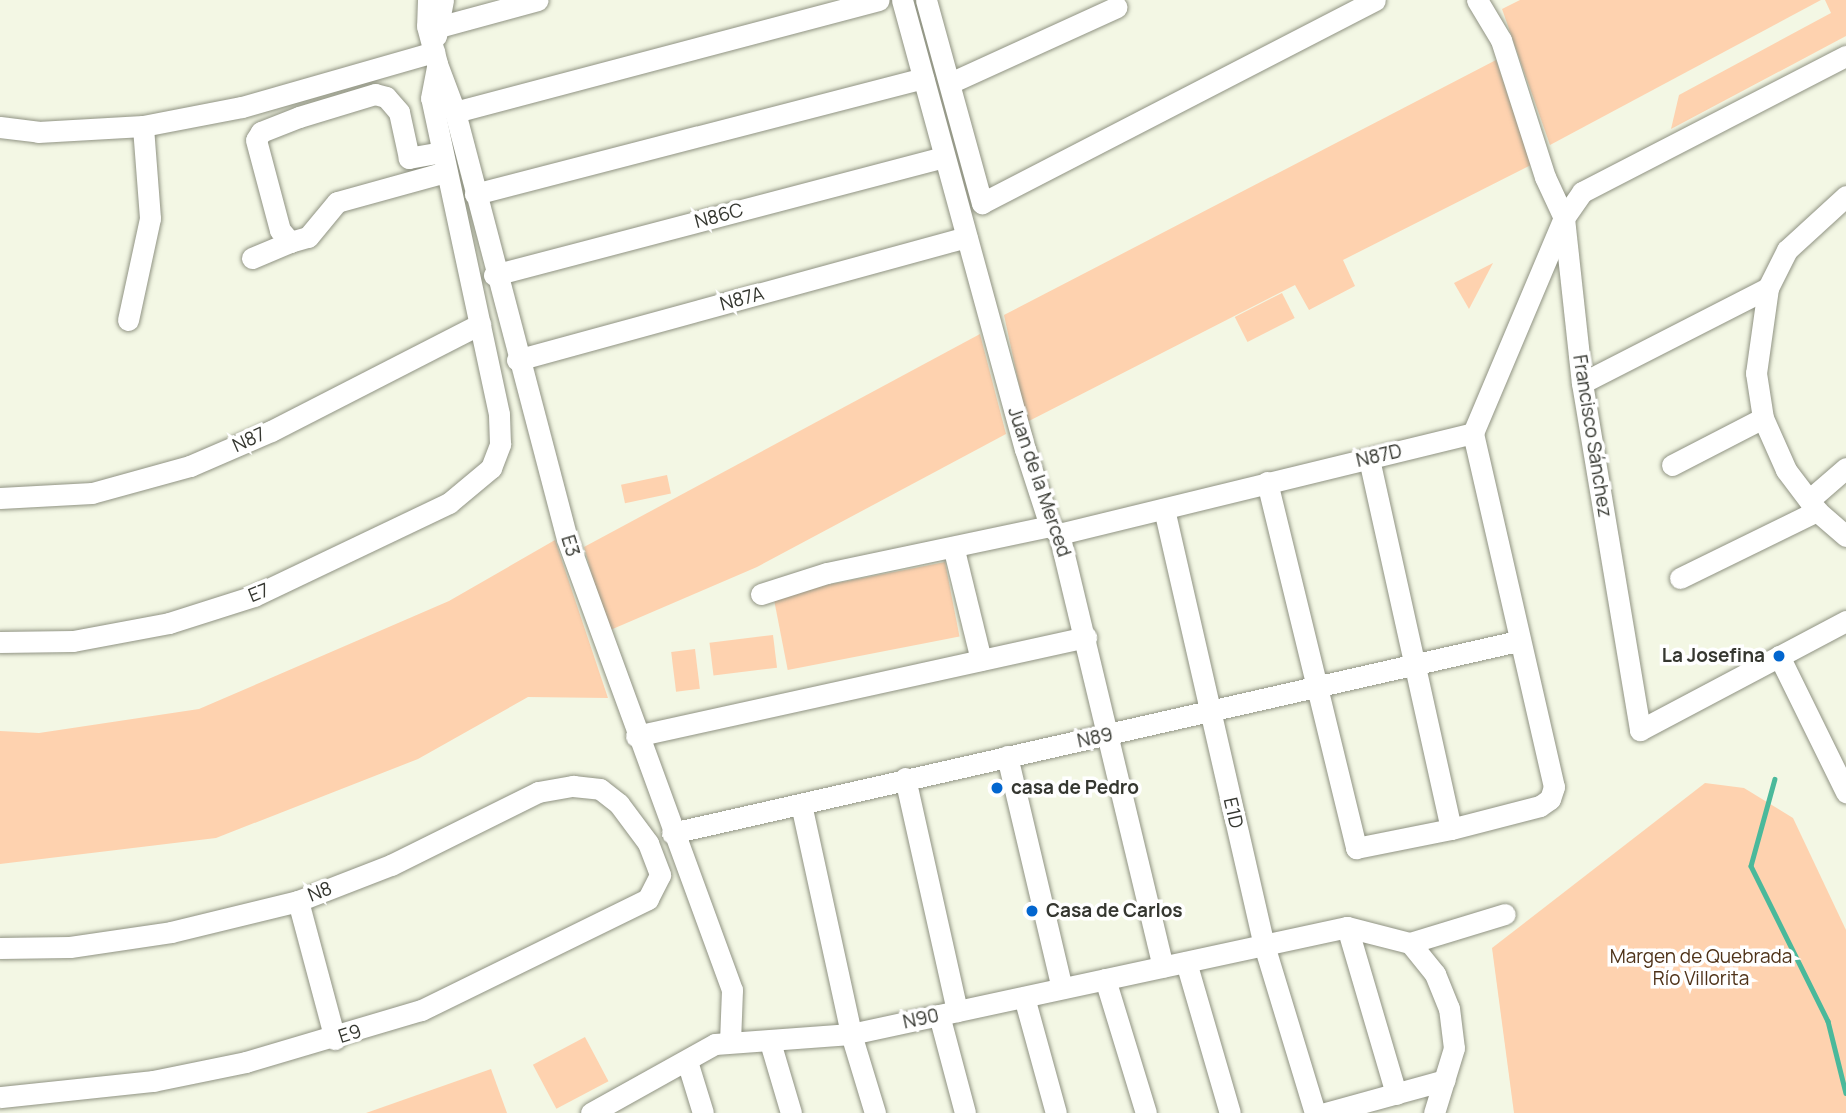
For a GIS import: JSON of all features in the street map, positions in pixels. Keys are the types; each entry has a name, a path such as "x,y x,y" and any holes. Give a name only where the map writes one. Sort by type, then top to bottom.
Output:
{"street":[{"name":"E3","path":"428,0 436,46 517,360 553,455 567,539 636,736 732,990 730,1041"},
{"name":"E3","path":"436,46 443,0"},
{"path":"0,127 38,132 143,126 242,107 436,46 537,0"},
{"path":"455,112 878,0"},
{"name":"Juan de la Merced","path":"902,0 966,237 1086,636 1163,967"},
{"path":"926,0 982,203 1375,0"},
{"name":"Francisco Sánchez","path":"1477,0 1501,40 1545,177 1564,218 1582,383 1640,730 1779,656"},
{"path":"950,83 1117,7"},
{"path":"436,46 430,98 480,324"},
{"path":"1267,482 1313,689 1356,848 1451,828 1550,799 1553,787 1473,433 1564,218 1583,191 1846,55"},
{"path":"475,194 923,78"},
{"path":"290,242 280,230 258,152 261,132 375,94 386,97 399,112 409,159 444,162"},
{"path":"128,320 150,218 143,126"},
{"name":"N86C","path":"495,275 943,157"},
{"path":"252,258 309,237 337,202 444,162"},
{"path":"1846,196 1787,250 1768,288 1756,373 1763,418 1786,470 1813,505 1846,536"},
{"name":"N87A","path":"517,360 966,237"},
{"path":"1582,383 1768,288"},
{"name":"E7","path":"0,642 73,641 169,623 254,596 449,503 491,468 500,444 499,414 480,324"},
{"name":"N87","path":"0,498 92,493 190,466 271,431 480,324"},
{"path":"1672,465 1763,418"},
{"name":"N87D","path":"761,594 827,573 1164,509 1473,433"},
{"path":"1369,459 1451,828"},
{"path":"1680,578 1813,505 1846,468"},
{"name":"E1D","path":"1164,509 1264,945 1315,1113"},
{"path":"954,550 981,660"},
{"path":"1844,781 1779,656 1846,621"},
{"path":"636,736 1086,636"},
{"name":"N89","path":"672,833 1518,641"},
{"path":"1007,756 1062,988"},
{"path":"905,779 965,1113"},
{"name":"N8","path":"0,948 71,947 171,932 298,901 391,866 538,792 600,789 619,804"},
{"name":"E9","path":"3,1100 153,1081 335,1039 421,1010 600,924 648,899 660,874 648,843 619,804"},
{"path":"802,804 852,1034 875,1113"},
{"path":"298,901 335,1039"},
{"path":"1347,927 1410,943 1505,914"},
{"path":"1347,927 1396,1094"},
{"name":"N90","path":"599,1110 687,1061 730,1041 770,1042 852,1034 1347,927"},
{"path":"1410,943 1435,974 1449,1008 1454,1048 1434,1113"},
{"path":"1186,962 1230,1113"},
{"path":"1105,979 1146,1113"},
{"path":"1024,996 1056,1113"},
{"path":"770,1042 791,1113"},
{"path":"687,1061 703,1113"},
{"path":"1325,1113 1445,1080"}],"green space":[{"path":"1520,0 1821,0 1550,145 1502,9"},
{"path":"1825,0 1846,0 1846,36 1671,129 1679,95 1831,13"},
{"path":"1496,60 1531,165 1343,260 1355,286 1309,310 1295,285 1027,422 1004,315"},
{"path":"1493,263 1469,309 1454,283"},
{"path":"1282,293 1295,318 1247,342 1235,317"},
{"path":"980,334 1006,434 757,567 608,631 584,547"},
{"path":"667,475 671,494 625,503 621,485"},
{"path":"555,540 608,698 528,697 418,759 216,838 0,864 0,731 39,733 199,709 449,601"},
{"path":"945,562 960,637 788,670 773,595"},
{"path":"773,635 777,668 713,676 709,643"},
{"path":"695,649 700,689 676,692 671,652"},
{"name":"Margen de Quebrada Río Villorita","path":"1705,783 1744,788 1793,818 1846,930 1846,1113 1514,1113 1492,948"},
{"path":"585,1037 608,1081 556,1109 533,1065"},
{"path":"491,1069 507,1113 366,1113"}],"waterway":[{"path":"1775,779 1751,866 1828,1021 1846,1093"}],"place":[{"name":"La Josefina","path":"1779,656"},
{"name":"casa de Pedro","path":"997,788"},
{"name":"Casa de Carlos","path":"1032,911"}]}
